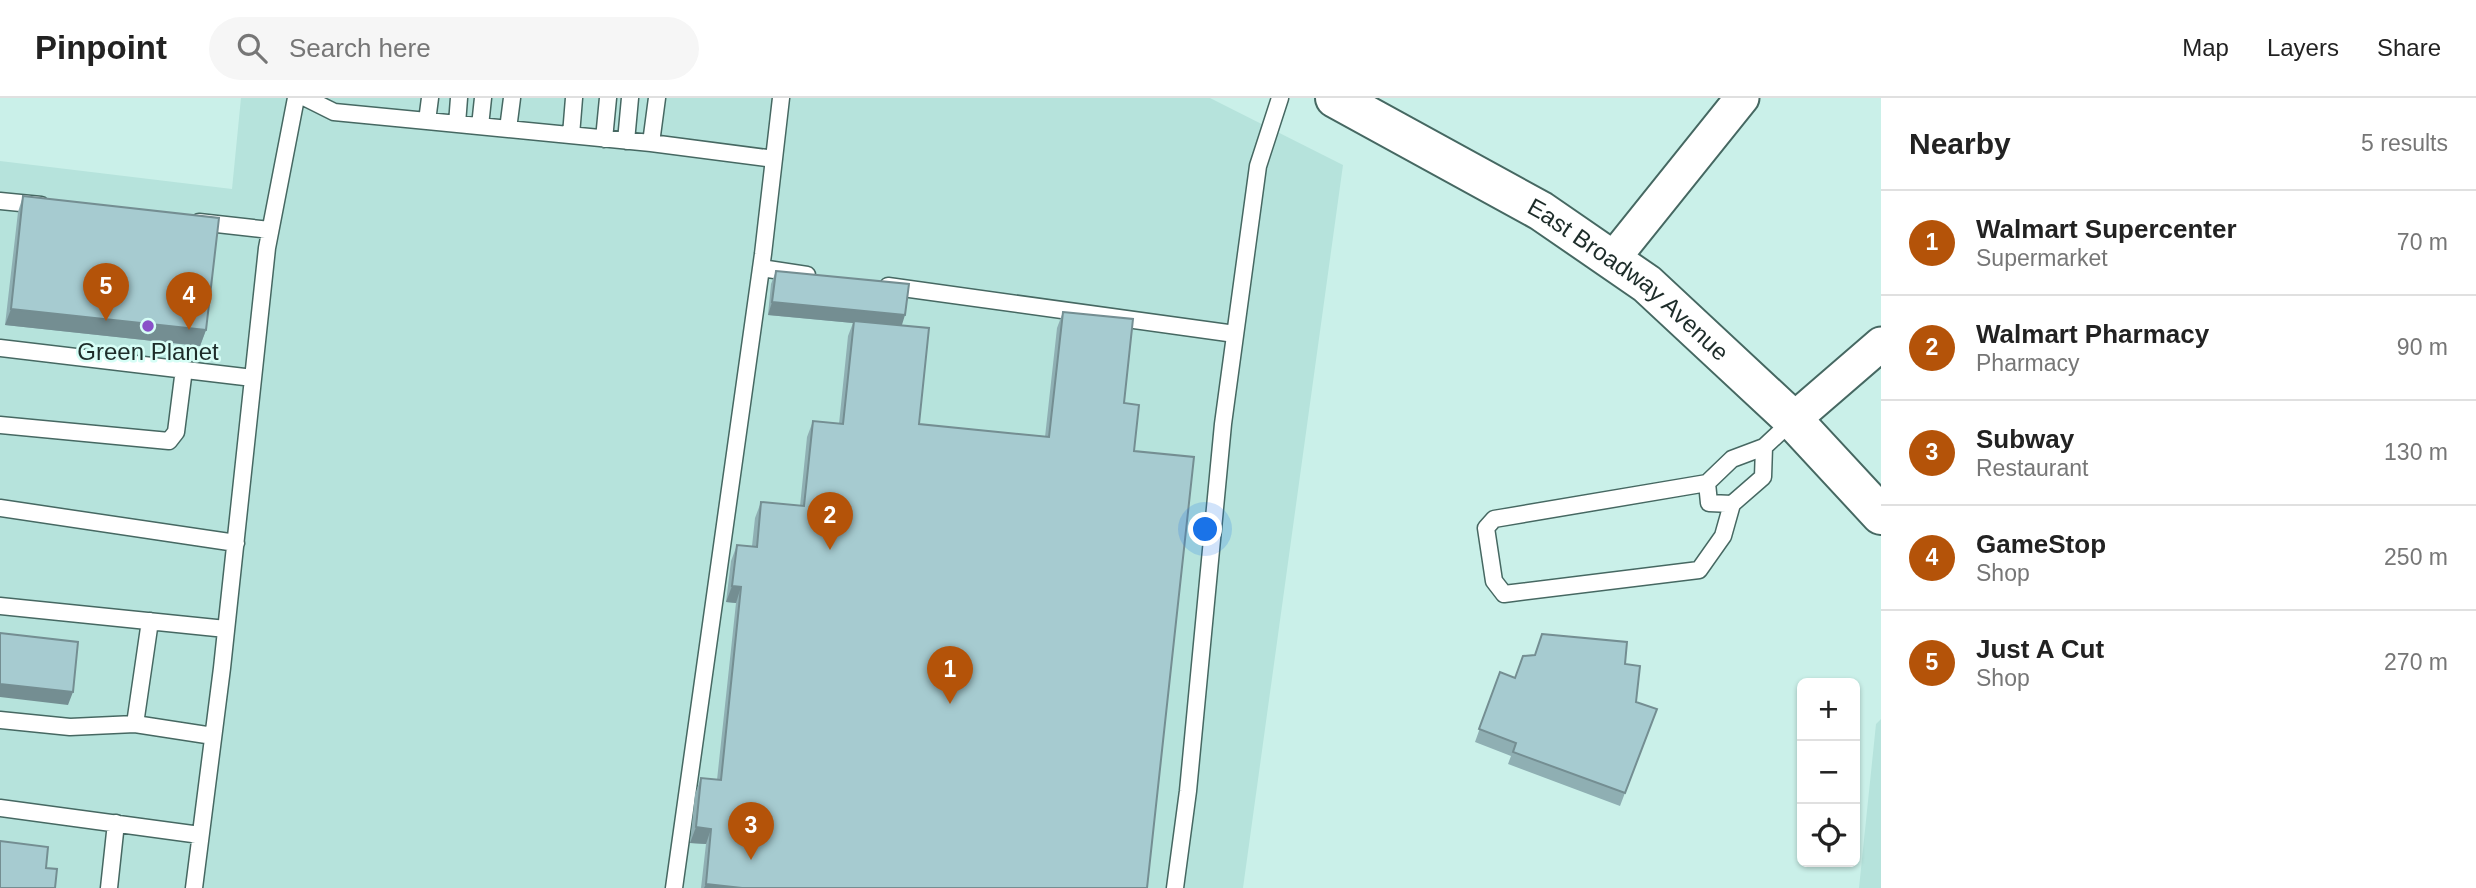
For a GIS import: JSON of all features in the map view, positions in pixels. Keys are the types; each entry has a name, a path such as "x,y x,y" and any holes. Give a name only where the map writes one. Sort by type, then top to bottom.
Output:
{"street":[{"name":"East Broadway Avenue","path":"1335,98 1541,211 1647,284 1793,420 1881,515"},
{"path":"1612,260 1742,98"},
{"path":"1793,420 1881,344"}],"lane":[{"path":"194,888 270,230 296,98"},
{"path":"306,98 334,112 651,143 774,159"},
{"path":"426,121 430,98"},
{"path":"457,124 459,98"},
{"path":"481,126 483,98"},
{"path":"508,129 512,98"},
{"path":"570,135 574,98"},
{"path":"604,139 608,98"},
{"path":"626,141 630,98"},
{"path":"651,143 657,98"},
{"path":"674,888 761,268 781,98"},
{"path":"1175,888 1188,791 1223,424 1258,166 1280,98"},
{"path":"0,201 56,206"},
{"path":"176,219 270,230"},
{"path":"761,268 828,278"},
{"path":"869,284 1235,334"},
{"path":"0,348 253,378"},
{"path":"0,425 169,441 176,432 184,369"},
{"path":"1764,447 1763,477 1732,504 1723,536 1699,570 1504,594 1494,582 1486,528 1494,519 1707,483 1732,459 1764,447 1793,420"},
{"path":"1707,483 1709,503 1732,504"},
{"path":"0,508 236,542"},
{"path":"0,606 226,629"},
{"path":"135,724 150,621"},
{"path":"0,720 70,727 135,724 213,736"},
{"path":"0,808 200,835"},
{"path":"109,888 116,823"}],"shaded area":[{"path":"241,98 1210,98 1343,165 1243,888 0,888 0,161 232,189"},
{"path":"1881,719 1881,888 1859,888 1876,724"}],"building":[{"path":"23,196 219,218 206,330 11,309"},
{"path":"776,271 909,284 905,315 772,302"},
{"path":"1063,312 1133,319 1124,403 1139,405 1134,451 1194,457 1147,888 742,888 706,884 711,829 696,827 701,778 721,780 741,587 732,586 737,545 757,547 761,502 804,506 813,421 843,424 854,321 929,328 919,424 1049,437"},
{"path":"0,633 78,642 73,692 0,684"},
{"path":"1542,634 1627,642 1625,664 1640,666 1636,702 1657,709 1625,793 1513,752 1516,743 1479,729 1500,672 1515,678 1523,656 1535,655"},
{"path":"0,841 48,847 46,868 57,869 55,888 0,888"}],"place":[{"name":"Just A Cut","path":"106,321"},
{"name":"Green Planet","path":"148,326"},
{"name":"GameStop","path":"189,330"},
{"name":"Walmart Pharmacy","path":"830,550"},
{"name":"Walmart Supercenter","path":"950,704"},
{"name":"Subway","path":"751,860"}]}
